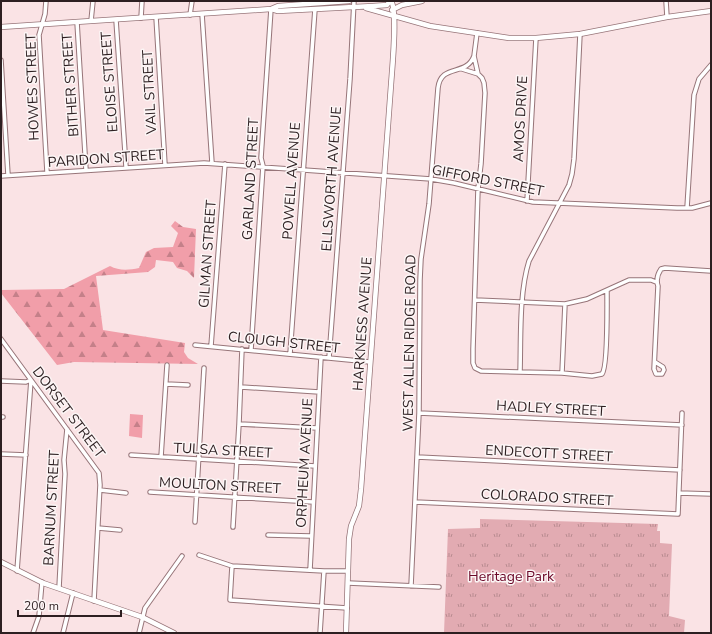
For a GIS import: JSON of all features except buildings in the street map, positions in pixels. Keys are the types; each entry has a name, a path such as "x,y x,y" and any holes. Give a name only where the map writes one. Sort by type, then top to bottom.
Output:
{"main road":[{"path":"1,27 271,9 278,6 309,2 350,1"},
{"path":"271,9 278,11 386,5 391,1 393,9 402,5 422,1"},
{"path":"309,2 314,9"},
{"path":"314,9 318,2"},
{"path":"354,7 370,9 430,26 509,38 536,38 580,34 667,17 711,11"},
{"name":"HARKNESS AVENUE","path":"346,633 350,530 359,506 361,489 391,85 394,32 393,9"},
{"path":"1,562 42,582 142,617 174,633"}],"street":[{"name":"HOWES STREET","path":"46,1 45,14 39,35 47,172"},
{"path":"91,21 93,1"},
{"path":"141,18 142,1"},
{"path":"190,15 192,1"},
{"name":"ELLSWORTH AVENUE","path":"329,358 354,1"},
{"path":"666,1 667,17"},
{"name":"GARLAND STREET","path":"251,350 263,166 262,158 271,9"},
{"name":"POWELL AVENUE","path":"290,354 314,9"},
{"path":"202,14 212,163"},
{"name":"VAIL STREET","path":"156,17 164,165"},
{"name":"ELOISE STREET","path":"116,20 126,167"},
{"name":"BITHER STREET","path":"77,22 86,170"},
{"path":"477,33 474,56 478,74"},
{"path":"520,372 524,284 529,261 560,204 573,170 580,34"},
{"name":"AMOS DRIVE","path":"527,201 536,38"},
{"name":"WEST ALLEN RIDGE ROAD","path":"411,586 418,457 421,259 429,204 439,82 442,76 447,73 462,69 470,63 474,56"},
{"path":"1,60 8,175"},
{"path":"687,208 694,91 699,79 711,65"},
{"path":"462,69 481,76 484,80 485,91 481,164 478,189 473,360 475,368 481,371 562,373 598,376 603,374 605,368 607,314 606,291"},
{"name":"GIFFORD STREET","path":"212,163 431,179 454,183 527,201 560,204 687,208 711,203"},
{"name":"PARIDON STREET","path":"1,176 126,167 212,163"},
{"name":"GILMAN STREET","path":"211,346 224,164"},
{"path":"655,362 658,286 656,282 657,276 661,269 711,271"},
{"path":"475,300 565,304 587,299 629,280 651,280 656,282"},
{"path":"562,373 565,304"},
{"name":"DORSET STREET","path":"1,339 98,470 100,490 94,601"},
{"name":"CLOUGH STREET","path":"195,345 370,362"},
{"path":"232,528 242,349"},
{"name":"ORPHEUM AVENUE","path":"310,570 321,357"},
{"path":"162,457 167,365"},
{"path":"195,522 204,368"},
{"path":"1,381 26,382 31,380 17,571"},
{"path":"166,384 188,385"},
{"path":"241,387 318,392"},
{"name":"HADLEY STREET","path":"419,413 682,425"},
{"path":"682,413 679,493 711,494"},
{"path":"239,424 317,428"},
{"name":"BARNUM STREET","path":"58,588 65,474 64,460 67,429"},
{"path":"1,454 26,455"},
{"name":"TULSA STREET","path":"131,455 315,466"},
{"name":"ENDECOTT STREET","path":"418,457 680,470"},
{"path":"100,490 126,493"},
{"name":"MOULTON STREET","path":"150,492 313,502"},
{"name":"COLORADO STREET","path":"415,502 678,514 679,493"},
{"path":"98,528 120,530"},
{"path":"268,535 311,536"},
{"path":"199,555 232,566 348,571"},
{"path":"139,633 142,617 147,604 182,556"},
{"path":"232,566 230,600 347,608"},
{"path":"320,633 324,571"},
{"path":"33,633 39,616 42,582"},
{"path":"348,582 439,587"},
{"path":"63,633 73,593"}],"green space":[{"path":"175,221 183,227 196,229 194,278 187,271 177,268 173,262 156,260 155,267 148,272 96,276 103,330 185,343 184,352 188,358 198,364 74,362 57,365 1,293 1,289 64,289 110,266 124,270 139,268 146,252 154,248 173,247 178,233 171,226"},
{"path":"130,414 143,415 142,438 129,436"},
{"name":"Heritage Park","path":"480,519 658,524 657,531 660,531 660,543 672,544 669,616 685,620 684,633 444,633 448,529 480,528"}]}
